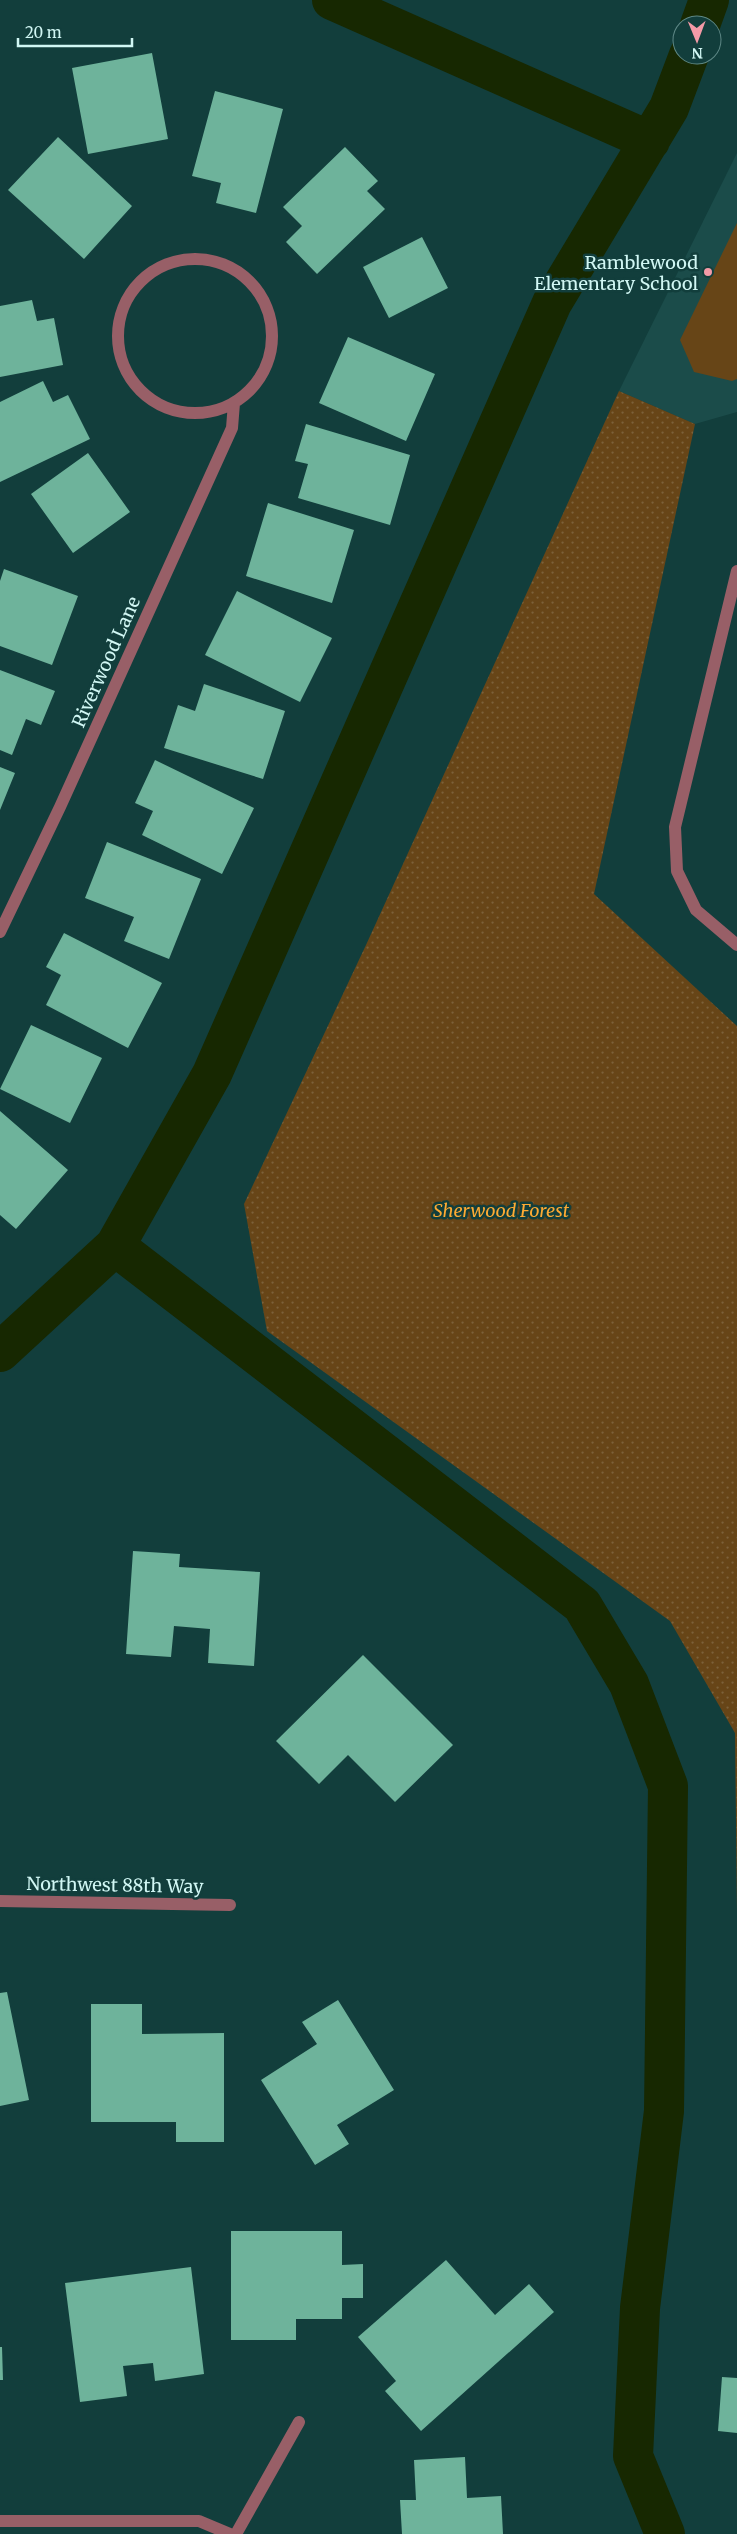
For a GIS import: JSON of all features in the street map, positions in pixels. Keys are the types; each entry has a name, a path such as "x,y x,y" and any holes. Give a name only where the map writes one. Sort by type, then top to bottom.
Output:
{"street":[{"path":"189,258 215,260 239,271 258,289 270,313 273,338 268,364 254,386 234,403 211,412 186,413 161,406 141,392 126,371 118,347 119,322 127,298 142,279 163,265 189,258"},
{"name":"Riverwood Lane","path":"0,932 60,807 232,428 234,403"},
{"path":"737,571 675,827 677,871 696,910 737,945"},
{"name":"Northwest 88th Way","path":"0,1901 230,1905"},
{"path":"236,2534 299,2422"},
{"path":"0,2521 199,2521 230,2534"}],"shaded area":[{"name":"Ramblewood Elementary School","path":"737,153 737,412 695,424 619,391"}],"green space":[{"path":"737,223 737,379 732,381 694,372 680,340"},
{"name":"Sherwood Forest","path":"619,391 695,424 594,894 737,1026 737,1911 735,1733 670,1621 267,1331 244,1204 366,945"}],"building":[{"path":"152,53 168,139 88,154 72,68"},
{"path":"215,91 283,109 256,213 216,203 221,183 192,176"},
{"path":"58,137 132,206 84,259 8,190"},
{"path":"345,147 378,181 367,191 385,209 317,274 286,242 302,226 283,207"},
{"path":"422,237 448,288 389,318 363,267"},
{"path":"32,300 37,321 54,318 63,365 0,377 0,306"},
{"path":"348,337 435,374 406,441 319,403"},
{"path":"43,381 53,402 68,395 90,439 0,482 0,402"},
{"path":"306,424 410,455 390,525 298,498 308,464 295,461"},
{"path":"88,453 130,512 73,553 31,494"},
{"path":"268,503 354,530 332,603 246,576"},
{"path":"4,569 78,596 52,665 0,646 0,581"},
{"path":"237,591 332,638 300,702 205,655"},
{"path":"0,670 55,691 41,725 26,719 12,755 0,750"},
{"path":"204,684 285,711 263,779 164,748 178,705 195,711"},
{"path":"155,760 254,808 222,874 142,835 153,811 135,803"},
{"path":"0,767 15,773 0,810"},
{"path":"107,842 201,879 169,959 124,941 134,917 85,898"},
{"path":"64,933 162,983 128,1048 46,1005 61,975 46,967"},
{"path":"31,1025 102,1058 70,1123 0,1089"},
{"path":"0,1111 68,1170 16,1229 0,1215"},
{"path":"133,1551 180,1554 179,1567 260,1572 254,1666 208,1663 210,1629 174,1626 171,1657 126,1654"},
{"path":"363,1655 453,1745 395,1802 348,1755 319,1784 276,1741"},
{"path":"7,1992 29,2100 0,2106 0,1993"},
{"path":"338,2000 394,2090 337,2125 349,2144 315,2165 261,2080 317,2044 302,2022"},
{"path":"91,2004 142,2004 142,2034 224,2033 224,2142 176,2142 176,2122 91,2122"},
{"path":"231,2231 342,2231 342,2265 363,2264 363,2298 342,2298 342,2319 296,2319 296,2340 231,2340"},
{"path":"446,2260 495,2315 529,2284 554,2312 421,2431 385,2391 396,2381 358,2337"},
{"path":"191,2267 204,2374 155,2381 153,2363 123,2366 127,2396 80,2402 65,2283"},
{"path":"0,2347 2,2347 3,2380 0,2380"},
{"path":"722,2377 737,2378 737,2433 718,2431"},
{"path":"465,2457 467,2498 501,2496 503,2534 402,2534 400,2500 416,2500 414,2460"}],"waterway":[{"path":"332,0 650,141"},
{"path":"704,15 709,0"},
{"path":"0,1352 115,1246 212,1074 552,303 669,108 685,65"},
{"path":"115,1246 582,1605 629,1684 668,1786 664,2111 640,2308 633,2456 665,2534"}],"place":[{"name":"Ramblewood Elementary School","path":"708,272"}]}
